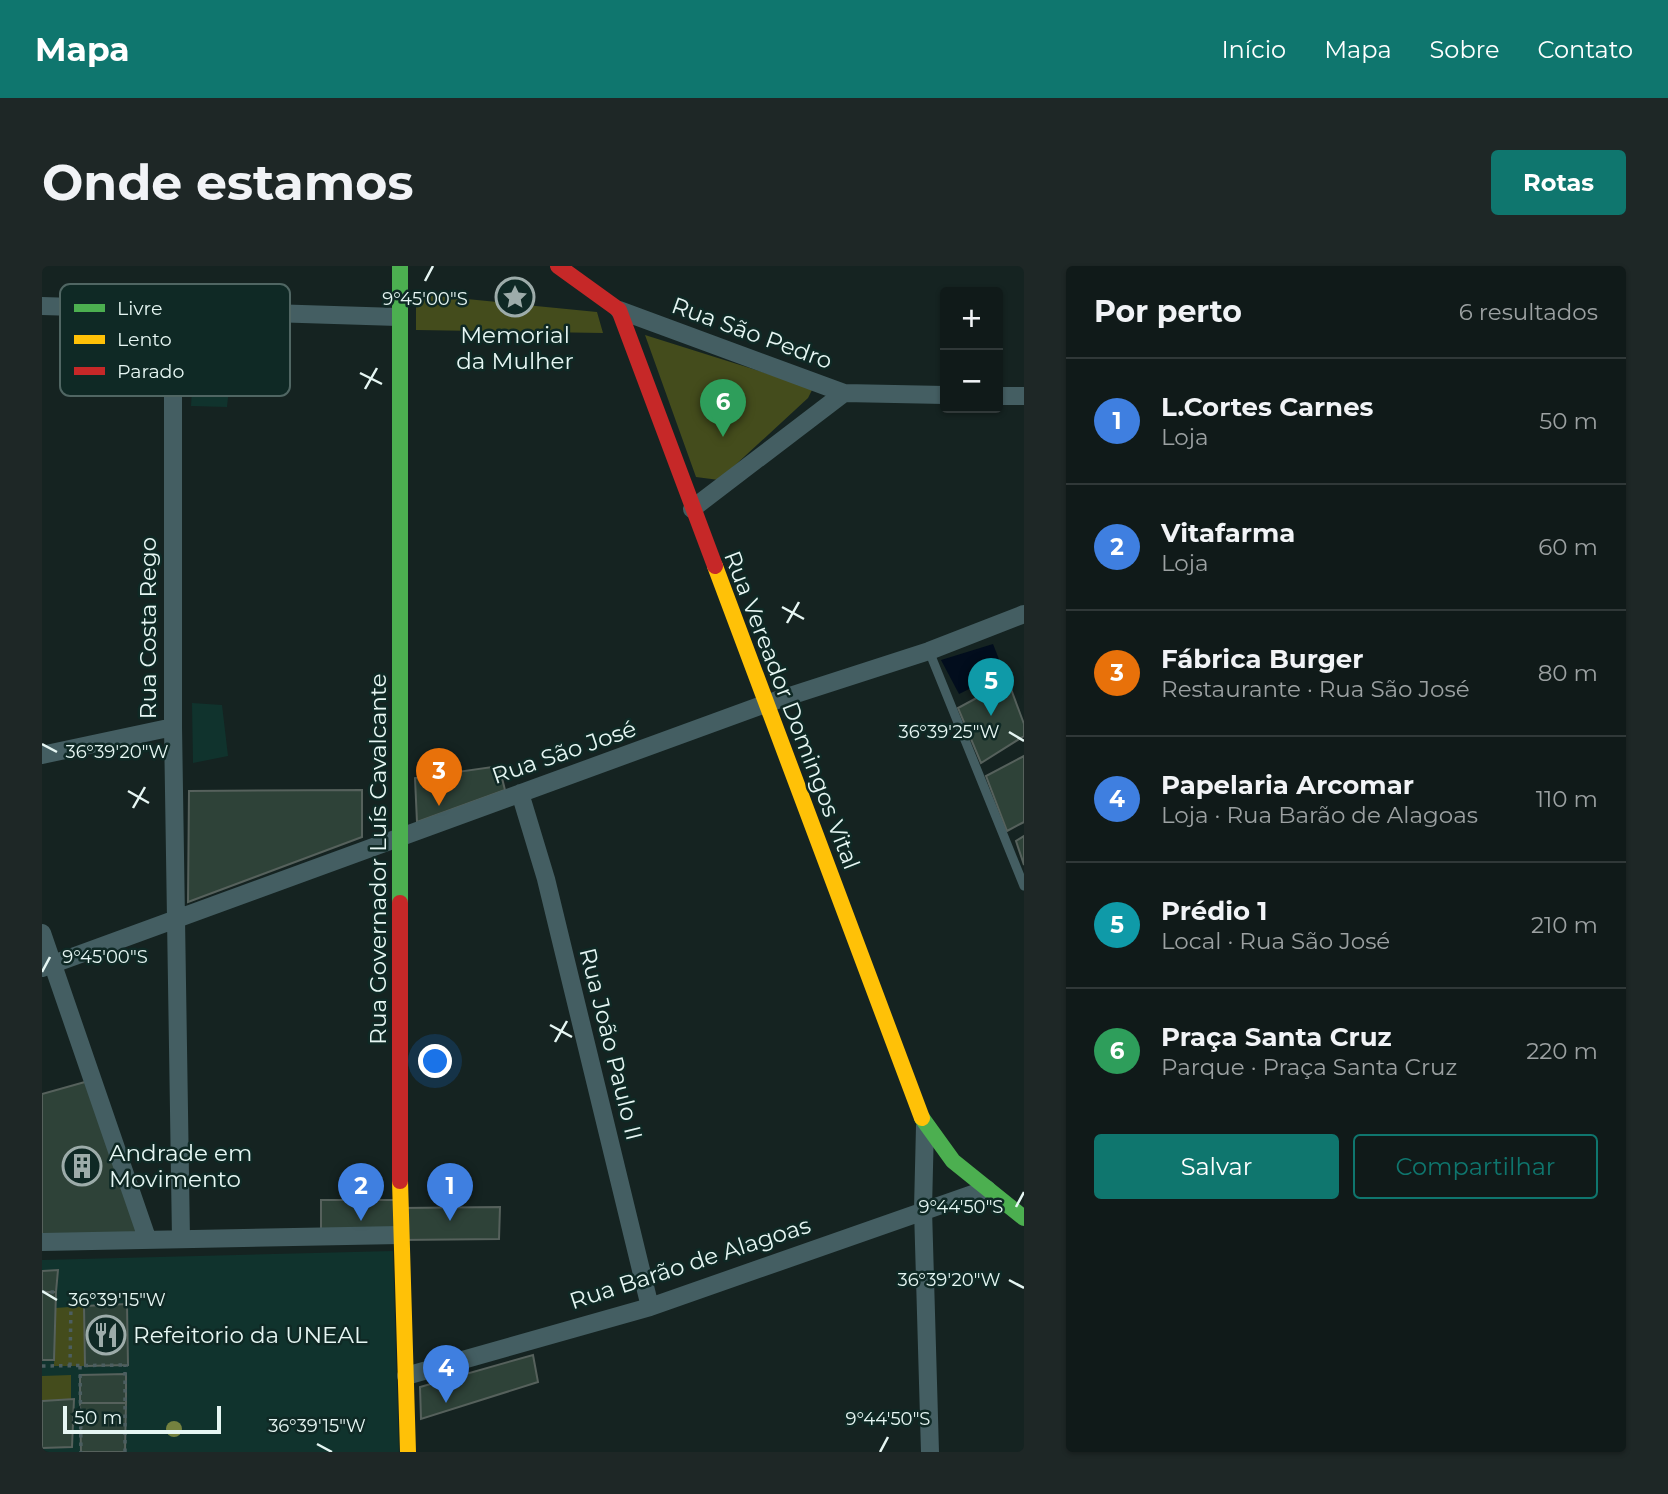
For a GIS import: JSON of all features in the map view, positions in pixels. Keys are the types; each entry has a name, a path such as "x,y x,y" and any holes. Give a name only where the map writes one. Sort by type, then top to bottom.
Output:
{"street":[{"name":"Rua Governador Luís Cavalcante","path":"400,266 400,1235 408,1452"},
{"name":"Rua São Pedro","path":"558,266 619,310 844,393 940,395"},
{"path":"42,306 60,307"},
{"name":"Rua Vereador Domingos Vital","path":"619,310 925,1126 953,1161 1024,1217"},
{"path":"290,314 398,317"},
{"path":"692,509 844,393"},
{"name":"Rua Costa Rego","path":"173,396 173,727 181,1239"},
{"path":"1003,396 1024,396"},
{"name":"Rua São José","path":"47,966 765,704 929,651 1024,614"},
{"path":"42,755 173,727"},
{"name":"Rua João Paulo II","path":"520,793 546,879 650,1307"},
{"path":"42,933 47,966 146,1238"},
{"path":"925,1126 923,1209 930,1452"},
{"name":"Rua Barão de Alagoas","path":"406,1376 650,1307 923,1209 987,1189"},
{"path":"42,1242 400,1235"}],"lane":[{"path":"929,651 1024,886"}],"path":[{"path":"42,1292 56,1292"},
{"path":"70,1366 71,1303"},
{"path":"42,1366 127,1365 125,1452"},
{"path":"80,1366 82,1452"}],"shaded area":[{"path":"192,396 228,396 227,407 191,406"},
{"path":"192,703 222,705 228,756 193,763"},
{"path":"393,1251 399,1452 42,1452 42,1260"}],"green space":[{"path":"416,294 597,312 603,333 416,330"},
{"path":"645,335 813,388 808,398 719,480 696,477"},
{"path":"84,1306 85,1366 54,1366 55,1308"},
{"path":"71,1375 71,1400 42,1401 42,1376"}],"water":[{"path":"993,644 1004,672 959,694 941,660"}],"building":[{"path":"1008,681 1024,724 1024,736 981,763 958,708"},
{"path":"1024,756 1024,822 1007,831 986,776"},
{"path":"499,766 505,790 417,822 415,778"},
{"path":"362,790 362,837 188,902 189,791"},
{"path":"1024,836 1024,865 1016,841"},
{"name":"Andrade em Movimento","path":"92,1080 147,1238 42,1242 42,1094"},
{"path":"321,1200 402,1200 400,1235 321,1236"},
{"path":"500,1207 499,1239 400,1240 402,1208"},
{"path":"58,1270 56,1292 42,1292 42,1271"},
{"path":"42,1292 56,1292 54,1360 42,1360"},
{"name":"Refeitorio da UNEAL","path":"127,1304 128,1365 85,1366 84,1306"},
{"path":"533,1355 538,1382 421,1419 420,1387"},
{"path":"126,1374 126,1403 80,1403 80,1375"},
{"path":"74,1399 72,1447 42,1448 42,1401"},
{"path":"80,1403 126,1403 125,1452 81,1452"}],"traffic: fast":[{"path":"400,266 400,903"},
{"path":"922,1118 953,1161 1024,1218"}],"traffic: slow":[{"path":"715,566 922,1118"},
{"path":"400,1181 408,1452"}],"traffic: jam":[{"path":"558,266 619,310 715,566"},
{"path":"400,903 400,1181"}],"place":[{"name":"Memorial da Mulher","path":"515,297"},
{"name":"Praça Santa Cruz","path":"723,437"},
{"name":"Prédio 1","path":"991,716"},
{"name":"Fábrica Burger","path":"439,806"},
{"name":"Andrade em Movimento","path":"82,1166"},
{"name":"Vitafarma","path":"361,1221"},
{"name":"L.Cortes Carnes","path":"450,1221"},
{"name":"Refeitorio da UNEAL","path":"106,1335"},
{"name":"Papelaria Arcomar","path":"446,1403"}]}
